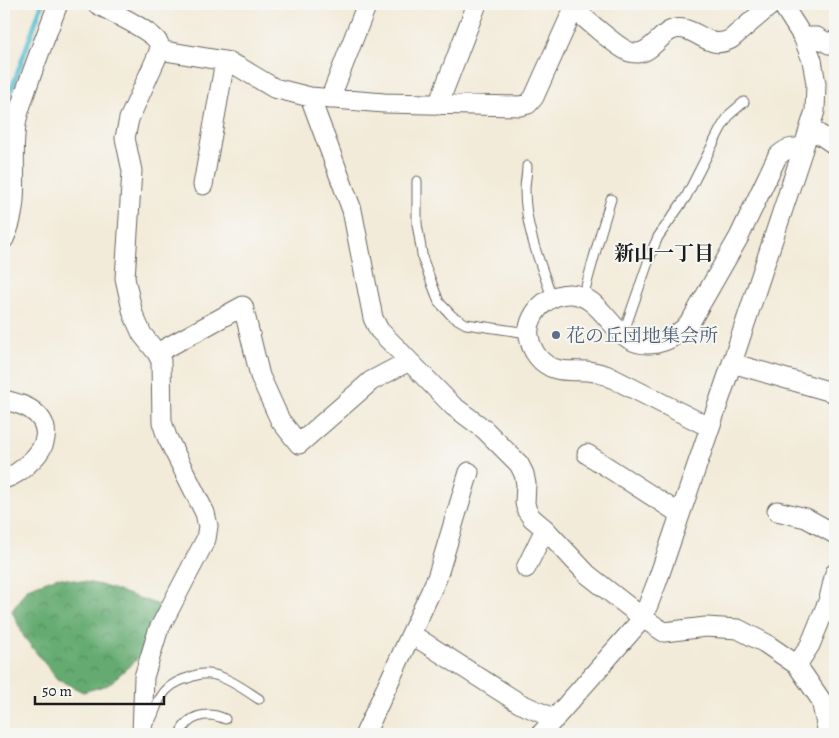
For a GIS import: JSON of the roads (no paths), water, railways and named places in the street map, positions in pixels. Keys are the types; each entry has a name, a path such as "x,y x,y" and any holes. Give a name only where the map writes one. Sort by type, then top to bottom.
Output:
{"street":[{"path":"4,239 12,214 16,186 14,141 17,118 58,4"},
{"path":"97,4 150,33 159,44 156,59 129,119 125,138 132,170 125,278 133,314 142,334 158,353 161,361 162,422 167,437 205,512 208,526 206,539 158,631 144,677 142,731"},
{"path":"330,99 367,4"},
{"path":"438,105 477,4"},
{"path":"159,50 225,61 239,67 274,88 310,97 384,103 520,106 528,104 534,97 572,6 621,48 631,53 639,53 647,49 664,34 677,28 685,29 712,42 725,42 772,4"},
{"path":"542,734 643,618 657,582 804,149 815,111 816,84 812,60 803,36 782,4"},
{"path":"803,36 818,37 830,44 835,40"},
{"path":"203,185 225,61"},
{"path":"310,97 352,210 373,318 379,330 453,406 484,429 520,464 526,484 525,503 527,511 587,574 664,632 706,628 738,628 765,643 797,665 821,700 829,705 828,734"},
{"path":"810,128 835,145"},
{"path":"709,427 606,375 590,371 557,370 548,366 534,352 528,333 530,322 535,312 552,297 574,294 583,297 600,310 623,335 637,343 664,342 673,337 683,330 692,319 739,237 777,157 783,151 790,148 804,149"},
{"path":"158,353 243,306 260,376 280,420 299,444 371,381 409,361"},
{"path":"732,363 835,393"},
{"path":"4,400 20,404 31,410 40,418 45,427 46,436 42,448 35,458 25,467 4,479"},
{"path":"587,454 680,514"},
{"path":"365,734 437,578 469,472"},
{"path":"777,511 806,518 835,534"},
{"path":"526,568 545,529"},
{"path":"797,665 810,645 832,600 835,573"},
{"path":"411,634 519,704 555,719"}],"lane":[{"path":"623,335 658,237 686,197 721,128 730,114 744,102"},
{"path":"527,166 525,190 528,220 535,249 552,297"},
{"path":"417,182 417,224 423,260 439,302 452,316 466,324 528,333"},
{"path":"583,297 600,232 612,199"},
{"path":"142,731 154,715 158,702 170,687 180,680 203,674 213,674 259,698"},
{"path":"180,734 183,728 193,719 204,715 216,715 225,720"}],"waterway":[{"path":"4,120 7,102 42,4"}],"place":[{"name":"花の丘団地集会所","path":"556,335"}],"district":[{"name":"新山一丁目","path":"664,253"}]}
